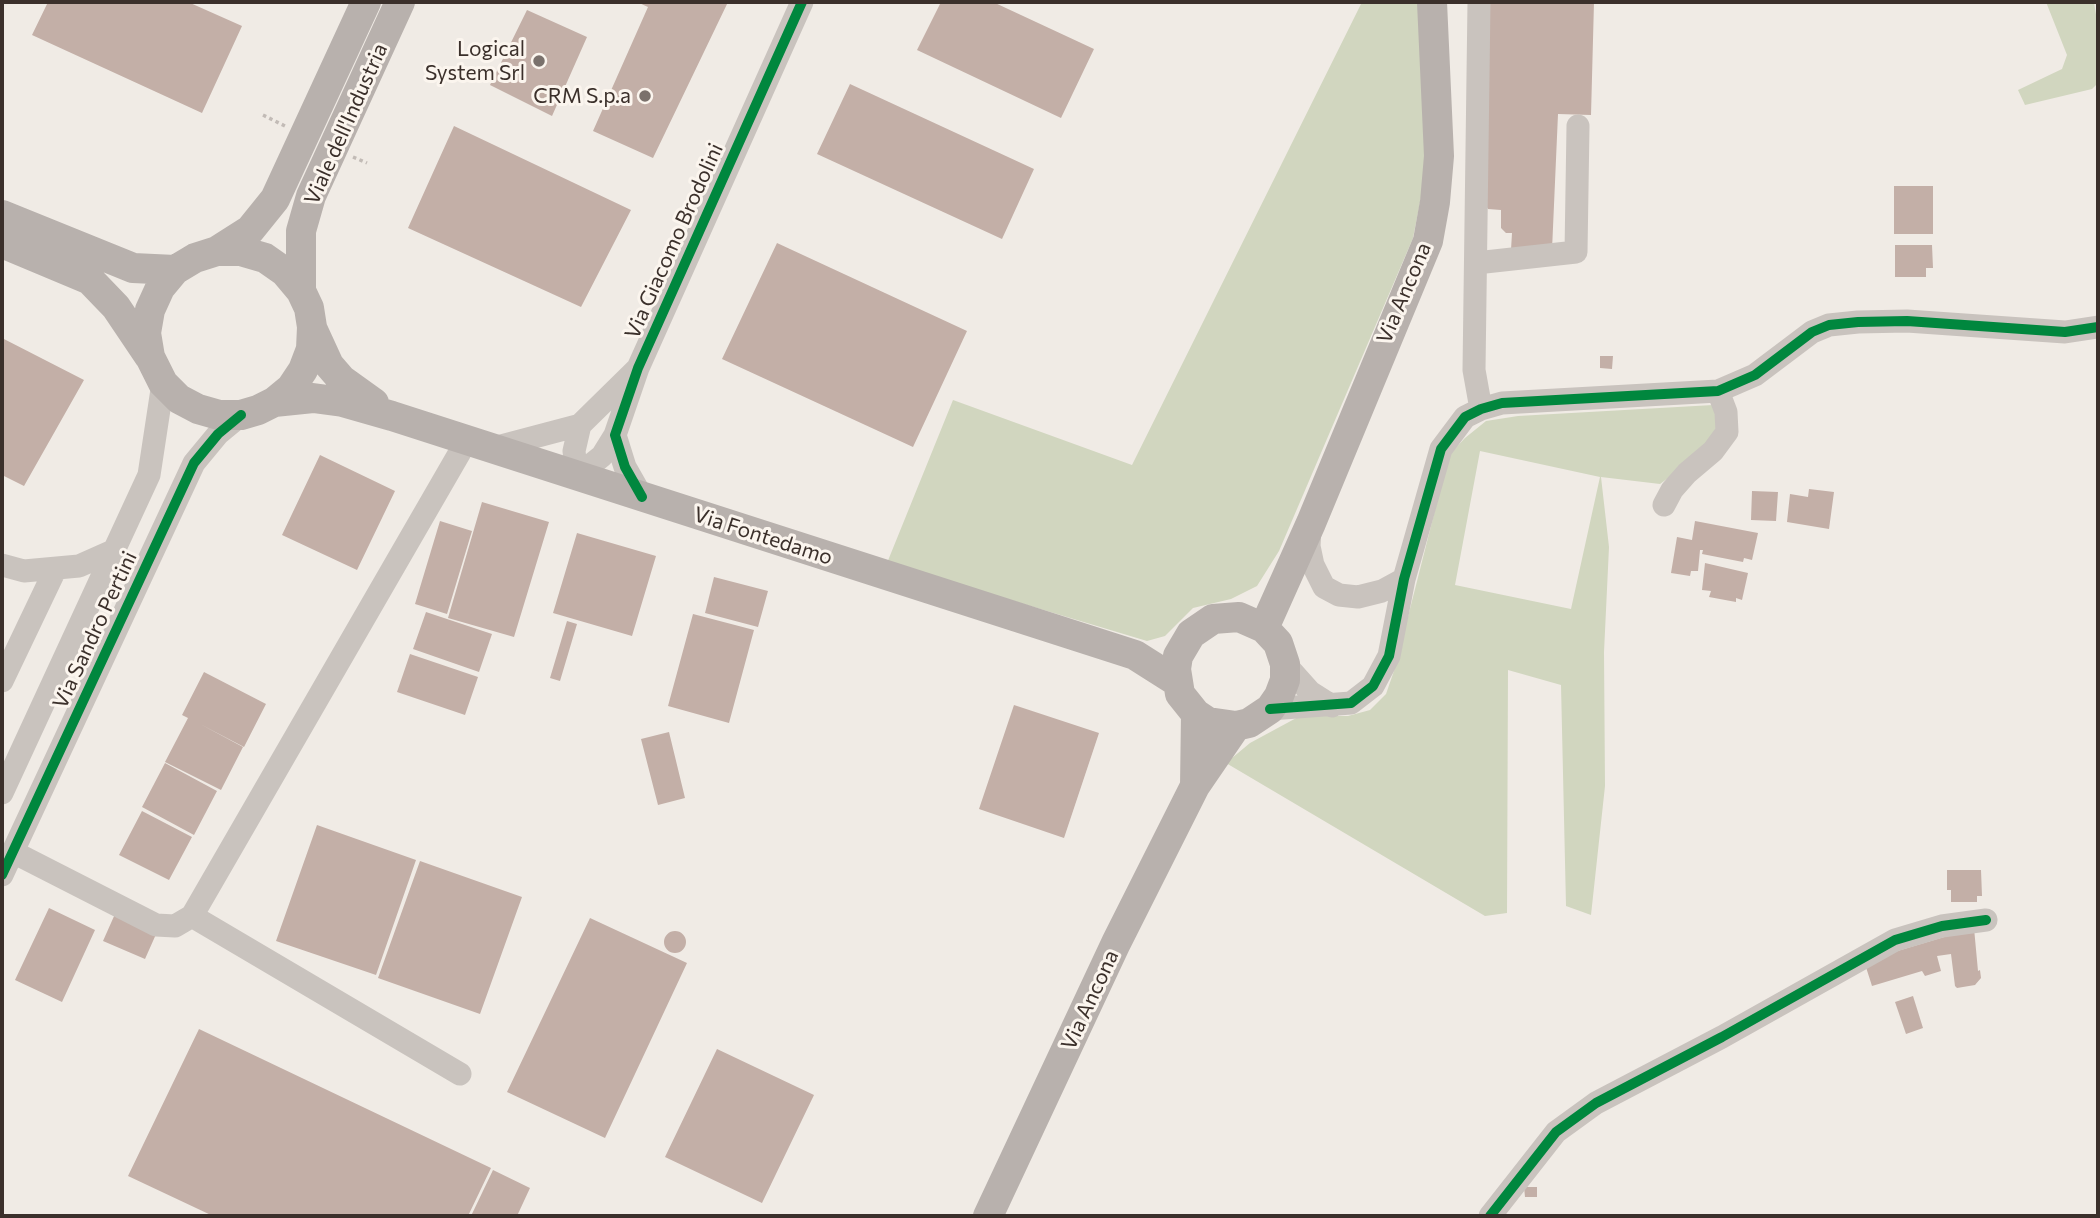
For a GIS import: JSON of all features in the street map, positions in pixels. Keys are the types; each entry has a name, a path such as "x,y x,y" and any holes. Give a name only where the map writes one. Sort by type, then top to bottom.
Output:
{"main road":[{"name":"Viale dell'Industria","path":"217,251 250,230 275,199 366,2"},
{"name":"Viale dell'Industria","path":"301,291 301,231 311,196 400,2"},
{"name":"Via Ancona","path":"1251,623 1290,567 1311,523 1427,241 1435,202 1439,156 1432,2"},
{"name":"Via Fontedamo","path":"2,215 132,268 175,270"},
{"name":"Via Fontedamo","path":"2,243 90,280 116,307 157,370 179,399 198,409 219,415 241,415 274,402 291,388 303,370 311,349 312,327 309,308 301,291 285,272 265,258 241,251 217,251 195,258 175,270 160,288 150,310 146,333 157,370"},
{"name":"Via Fontedamo","path":"312,327 329,365 342,380 392,416"},
{"name":"Via Fontedamo","path":"274,402 313,398 343,402 392,416 1135,655 1176,681"},
{"path":"1236,726 1208,722 1196,714 1187,705 1176,681 1178,656 1183,644 1191,634 1213,620 1251,623 1278,643 1285,663 1285,680 1270,709"},
{"path":"1135,655 1183,644"},
{"name":"Via Ancona","path":"988,1216 1116,943 1195,786 1236,726 1249,723 1270,709"},
{"name":"Via Ancona","path":"1195,786 1196,714"}],"street":[{"name":"Via Giacomo Brodolini","path":"577,476 602,456 615,435 638,368 802,2"},
{"path":"1479,2 1474,370 1481,409"},
{"path":"1476,262 1576,252 1578,126"},
{"path":"1270,709 1351,703 1373,686 1389,656 1404,579 1441,449 1465,417 1481,409 1502,404 1718,391 1755,375 1812,332 1829,325 1907,321 2065,332 2098,327"},
{"name":"Via Giacomo Brodolini","path":"480,444 580,425 638,368"},
{"name":"Via Sandro Pertini","path":"2,793 149,475 157,370"},
{"path":"1664,505 1672,490 1713,451 1727,432 1726,412 1718,391"},
{"name":"Via Sandro Pertini","path":"2,875 194,463 218,434 241,415"},
{"path":"577,476 574,451 580,425"},
{"path":"615,435 625,467 642,497"},
{"path":"12,852 156,925 175,926 192,916 480,444"},
{"path":"1311,523 1309,546 1313,565 1324,587 1339,595 1357,597 1382,591 1404,579"},
{"path":"2,565 24,571 79,566 115,550"},
{"path":"2,681 56,568"},
{"path":"1285,663 1310,692 1332,706"},
{"path":"192,916 460,1074"},
{"path":"1490,1216 1556,1132 1596,1103 1722,1037 1895,940 1942,926 1986,920"}],"green space":[{"path":"1362,2 1420,2 1426,172 1413,238 1279,551 1257,586 1231,599 1193,608 1165,636 1147,641 887,563 953,400 1132,465"},
{"path":"2046,2 2094,2 2098,27 2098,83 2092,89 2025,105 2018,90 2062,69 2067,55"},
{"path":"1713,405 1718,421 1713,445 1660,484 1601,477 1609,547 1604,652 1605,786 1591,915 1566,906 1561,685 1508,670 1507,913 1485,916 1226,763 1250,743 1300,716 1348,716 1370,710 1386,694 1449,455 1486,421 1518,416","holes":["1480,451 1600,477 1571,609 1455,585"]}],"building":[{"path":"48,2 188,2 242,26 202,113 32,35"},
{"name":"CRM S.p.a","path":"637,2 728,2 653,158 593,131 648,7"},
{"path":"941,2 993,2 1094,49 1061,118 917,50"},
{"path":"1490,2 1594,2 1591,115 1558,114 1552,250 1511,250 1512,233 1506,233 1501,228 1501,210 1488,209 1485,204"},
{"name":"Logical System Srl","path":"527,10 587,37 552,116 490,85"},
{"path":"850,84 1034,169 1002,239 817,154"},
{"path":"454,126 631,210 581,307 408,228"},
{"path":"1894,186 1933,186 1933,234 1894,234"},
{"path":"777,243 967,331 913,447 722,359"},
{"path":"1895,245 1932,245 1933,268 1926,268 1926,277 1895,277"},
{"path":"2,338 84,380 24,486 2,475"},
{"path":"1600,356 1613,356 1612,369 1600,368"},
{"path":"320,455 395,491 357,570 282,535"},
{"path":"1809,489 1834,492 1829,529 1787,522 1790,494 1808,497"},
{"path":"1752,491 1778,492 1776,521 1751,520"},
{"path":"482,502 549,522 514,637 448,618"},
{"path":"440,521 472,531 447,614 415,604"},
{"path":"1695,521 1758,533 1752,560 1744,558 1743,562 1702,554 1703,550 1700,550 1698,571 1691,571 1690,576 1671,573 1677,537 1692,540"},
{"path":"577,533 656,556 632,636 553,613"},
{"path":"1705,563 1748,573 1742,600 1736,598 1736,602 1709,597 1711,591 1702,590"},
{"path":"714,577 768,591 758,627 705,613"},
{"path":"426,612 492,634 479,672 413,649"},
{"path":"693,614 754,630 729,723 668,706"},
{"path":"567,621 577,624 560,681 550,678"},
{"path":"410,654 478,677 465,715 397,692"},
{"path":"204,672 266,704 244,747 200,724 243,747 221,790 165,762 188,718 182,715"},
{"path":"1014,705 1099,733 1064,838 979,809"},
{"path":"669,732 685,798 658,805 641,739"},
{"path":"165,763 217,791 194,835 142,807"},
{"path":"142,811 192,837 169,880 119,855"},
{"path":"317,825 416,860 376,975 276,941"},
{"path":"420,861 522,897 480,1014 378,978"},
{"path":"1947,870 1981,870 1982,896 1977,896 1977,902 1951,902 1951,890 1947,890"},
{"path":"49,908 95,930 62,1002 15,980"},
{"path":"115,914 157,932 145,959 103,941"},
{"path":"590,918 687,963 605,1138 507,1092"},
{"path":"1974,928 1981,978 1975,985 1955,986 1951,954 1937,956 1941,971 1925,976 1922,971 1872,986 1864,961"},
{"path":"675,931 683,934 686,942 683,950 675,953 667,950 664,942 667,934"},
{"path":"1913,996 1923,1028 1906,1034 1895,1002"},
{"path":"199,1029 491,1168 468,1216 213,1216 128,1176"},
{"path":"717,1049 814,1095 762,1203 665,1157"},
{"path":"493,1170 530,1188 517,1216 471,1216"},
{"path":"1524,1187 1537,1187 1537,1197 1525,1197"}],"cycle path":[{"path":"642,497 625,467 615,435 638,368 802,2"},
{"path":"1270,709 1351,703 1373,686 1389,656 1404,579 1441,449 1465,417 1481,409 1502,403 1718,391 1755,375 1812,332 1829,325 1907,321 2065,332 2098,327"},
{"path":"2,875 194,463 218,434 241,415"},
{"path":"1490,1216 1556,1132 1596,1103 1722,1037 1895,940 1942,926 1986,920"}],"place":[{"name":"Logical System Srl","path":"539,61"},
{"name":"CRM S.p.a","path":"645,96"}]}
